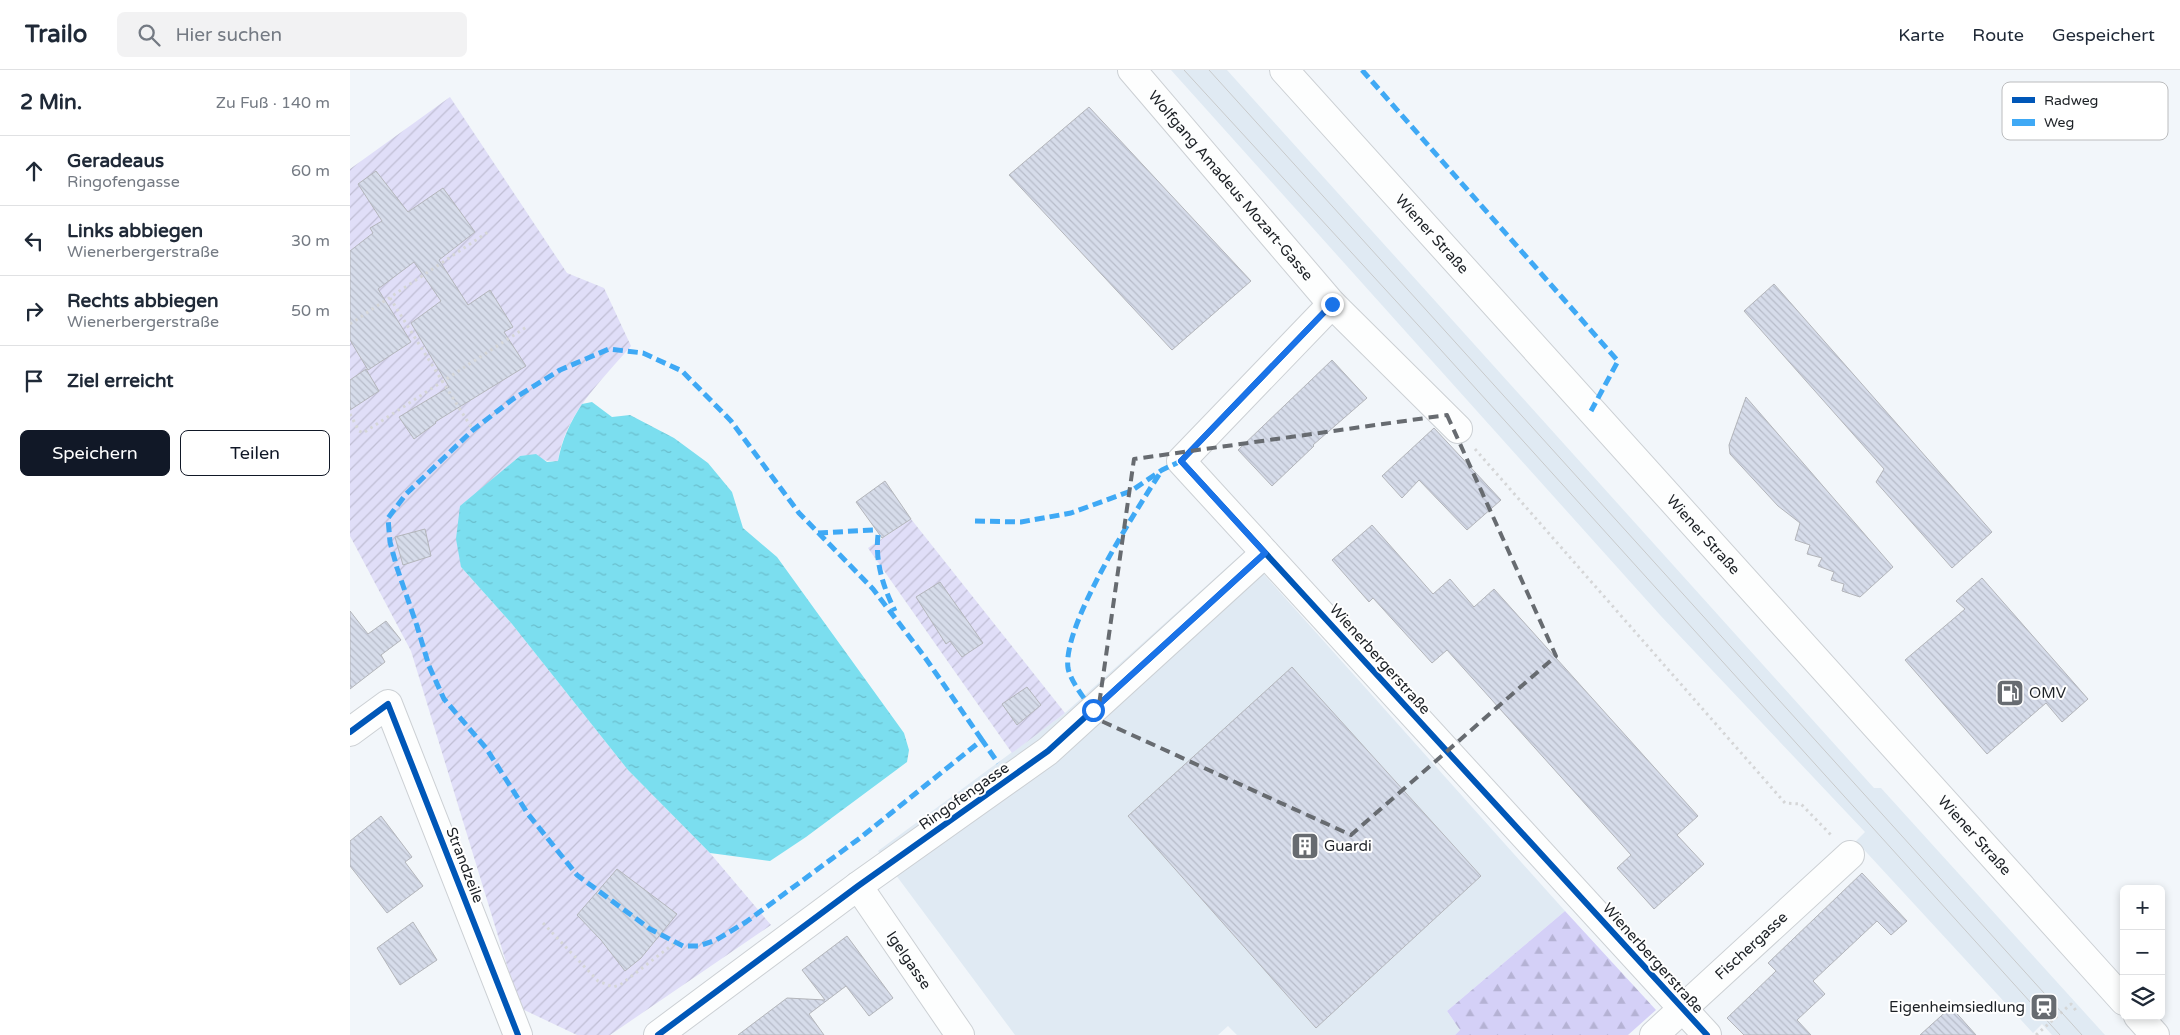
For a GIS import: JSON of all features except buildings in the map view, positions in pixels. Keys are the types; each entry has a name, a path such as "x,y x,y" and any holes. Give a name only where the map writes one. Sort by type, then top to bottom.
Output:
{"street":[{"name":"Wolfgang Amadeus Mozart-Gasse","path":"1132,70 1332,304 1458,429"},
{"name":"Wiener Straße","path":"1284,70 2120,997"},
{"name":"Wienerbergerstraße","path":"1332,304 1181,461 1707,1035"},
{"name":"Ringofengasse","path":"658,1035 858,886 1004,771 1048,752 1265,553"},
{"name":"Strandzeile","path":"350,732 388,704 518,1035"},
{"name":"Fischergasse","path":"1654,1035 1850,855"},
{"name":"Igelgasse","path":"858,886 960,1035"},
{"path":"2142,1020 2155,1035"}],"path":[{"path":"350,324 488,232"},
{"path":"390,298 473,430"},
{"path":"350,414 359,431 363,433 528,326"},
{"path":"1458,429 1785,803 1801,804 1850,855"},
{"path":"543,922 598,981 613,987 620,985 676,942"},
{"path":"2036,1035 2039,1030 2071,1004 2077,1012"}],"highlighted area":[{"path":"1447,415 1556,656 1351,835 1097,719 1134,459"}],"shaded area":[{"path":"1171,70 1227,70 1874,788 1881,788 2105,1035 2052,1035 2042,1024 2033,1033 1856,841 1865,832 1660,615"},
{"path":"450,97 567,273 604,288 631,346 597,385 576,413 562,444 558,461 548,461 525,455 520,456 461,506 461,567 512,624 628,770 710,853 771,925 610,1035 577,1035 520,1008 411,651 350,536 350,169"},
{"path":"911,519 1065,713 1012,753 868,548"},
{"path":"1244,552 1565,911 1447,1011 1460,1030 1455,1035 1237,1035 1228,1026 1218,1035 1015,1035 878,851 1065,713"}],"green space":[{"path":"1565,911 1656,1010 1628,1035 1455,1035 1460,1030 1447,1011"}],"water":[{"path":"592,402 612,417 630,415 674,438 708,463 732,492 743,528 777,557 904,733 909,750 907,762 806,837 770,861 710,853 628,770 512,624 461,567 456,539 460,506 520,456 536,454 547,462 558,461 564,438 582,404"}],"tram line":[{"path":"1184,70 1440,349 2060,1035"},
{"path":"1209,70 2082,1035"}],"marked path":[{"path":"1362,70 1618,361 1591,411"},
{"path":"982,740 924,656 873,589 799,513 731,421 682,371 643,353 609,349 560,370 513,399 473,430 406,494 388,518 390,542 397,568 429,666 444,699 486,748 528,814 577,875 650,929 683,946 699,946 716,940 746,922 860,838 982,740 998,763"},
{"path":"975,521 1021,522 1071,513 1131,491 1162,470 1181,461"},
{"path":"1093,710 1078,690 1069,673 1069,649 1077,624 1103,568 1162,470"},
{"path":"818,533 873,530"},
{"path":"878,535 877,545 881,574 895,611"}],"cycle path":[{"path":"1332,304 1181,461 1707,1035"},
{"path":"658,1035 858,886 1048,751 1265,553"},
{"path":"350,732 388,704 518,1035"}],"place":[{"name":"OMV","path":"2010,693"},
{"name":"Guardi","path":"1305,846"},
{"name":"Eigenheimsiedlung","path":"2044,1007"}],"route":[{"path":"1093,710 1265,553 1181,461 1332,304"}]}
